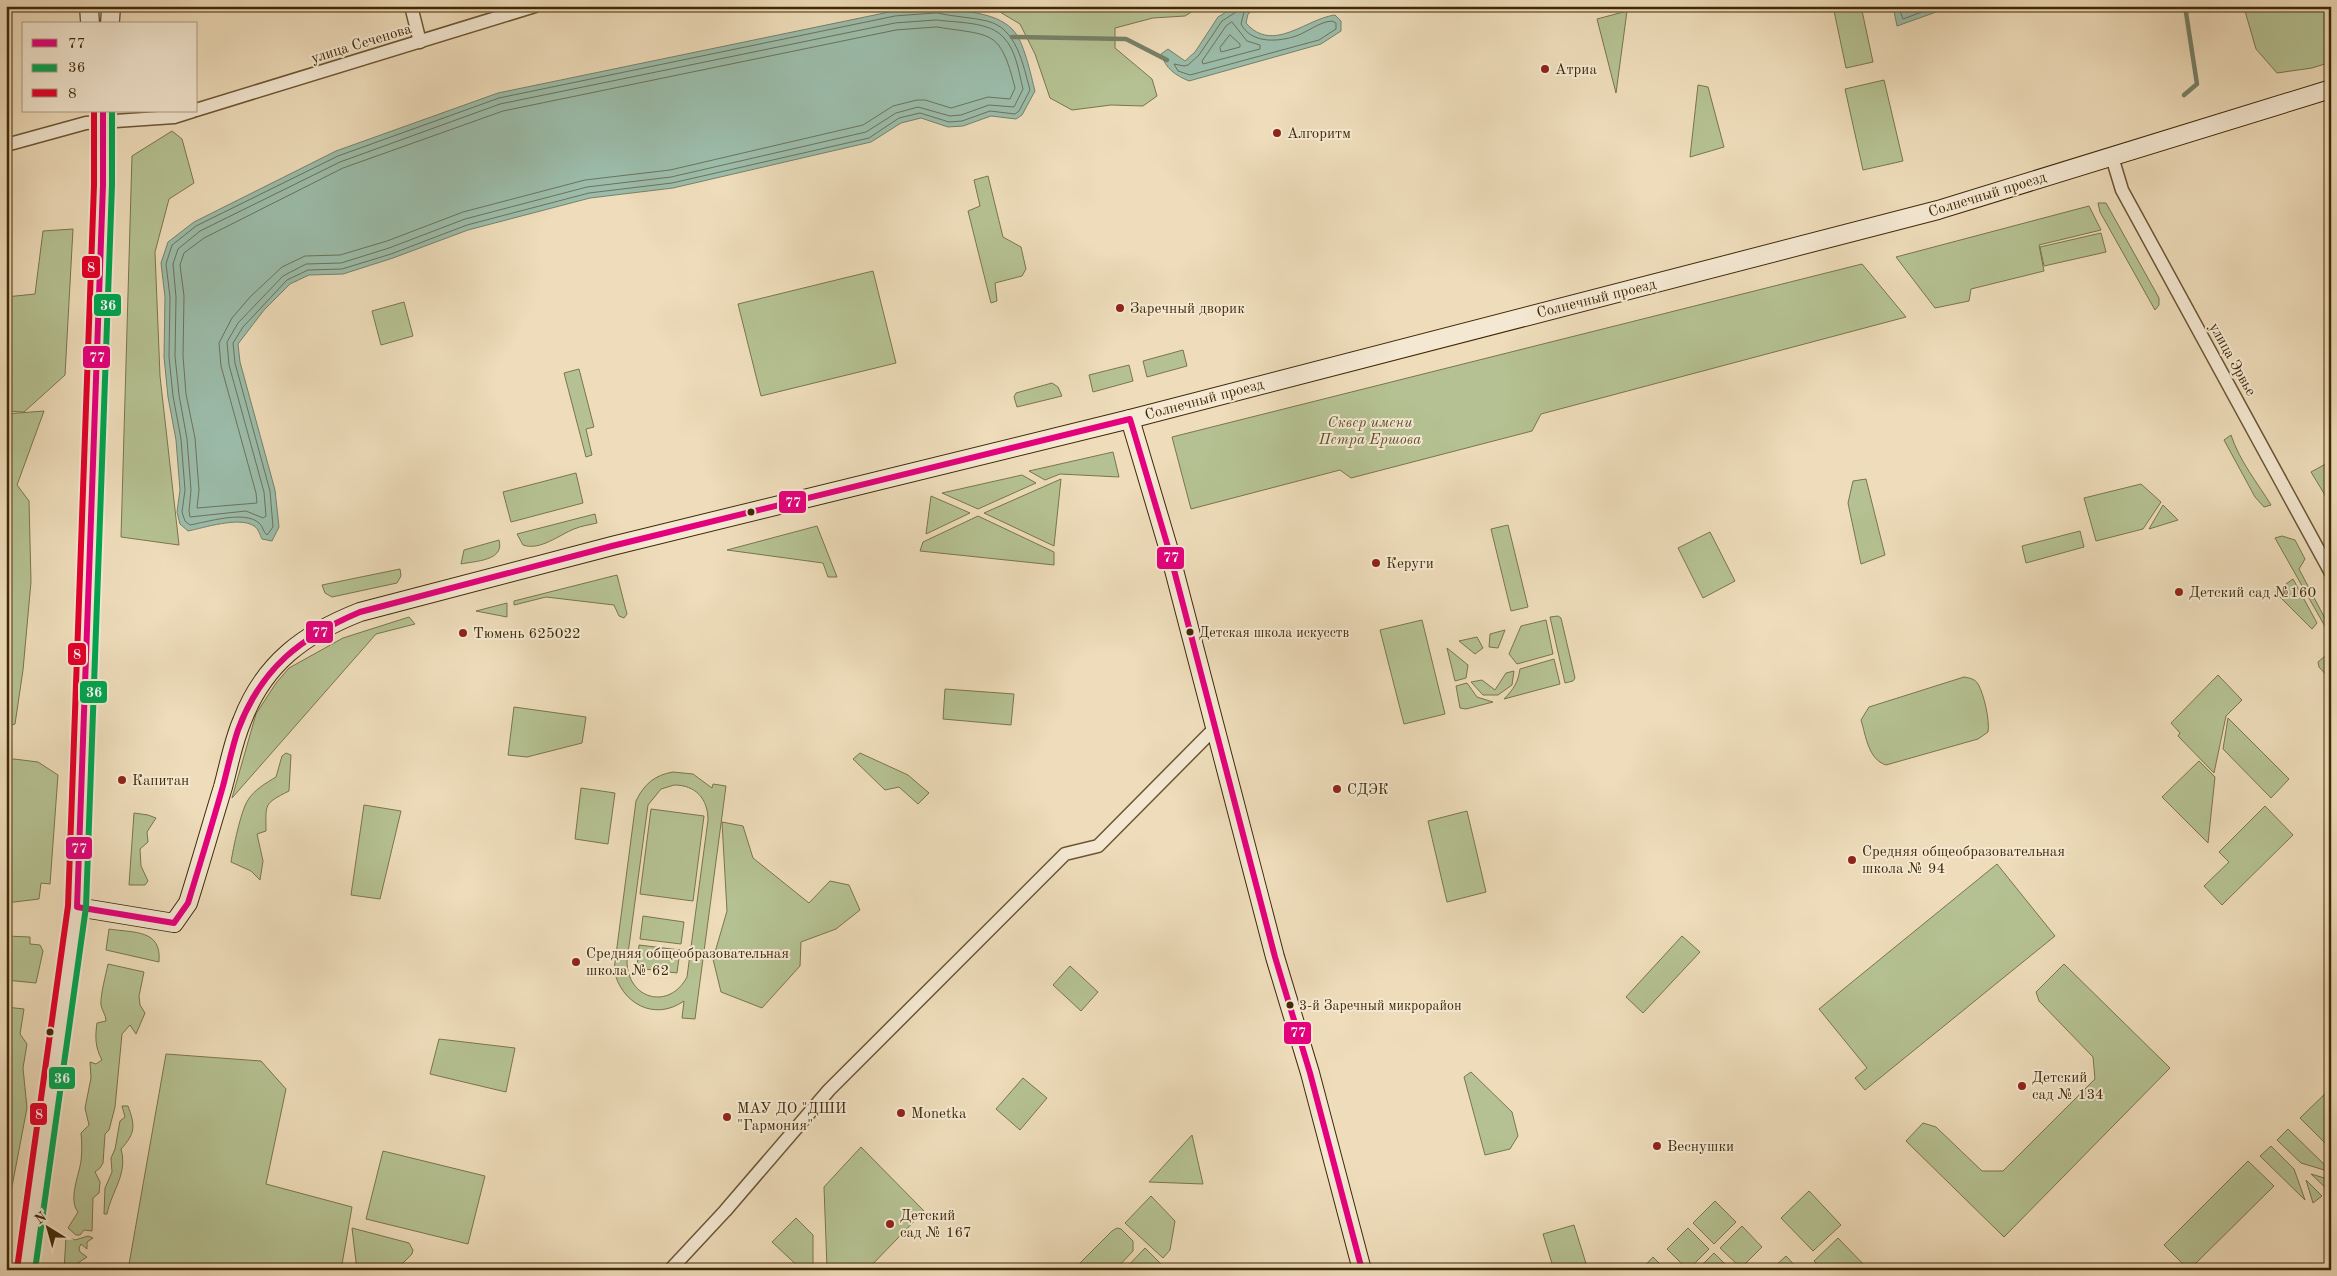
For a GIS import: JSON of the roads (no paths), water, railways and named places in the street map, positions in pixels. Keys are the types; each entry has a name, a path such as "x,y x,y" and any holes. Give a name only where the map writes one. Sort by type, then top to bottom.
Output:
{"street":[{"path":"89,6 90,22"},
{"path":"110,22 111,6"},
{"path":"411,6 420,42"},
{"name":"улица Сеченова","path":"198,110 535,6"},
{"name":"Солнечный проезд","path":"77,907 174,923 184,912 188,903 242,721 259,686 284,656 306,637 360,612 612,546 1130,419 1929,212 2331,89"},
{"name":"улица Сеченова","path":"6,145 86,123 103,116 174,117 192,112"},
{"path":"26,1270 77,907 103,186 103,116"},
{"name":"улица Эрвье","path":"2112,157 2122,190 2331,573"},
{"path":"1130,419 1168,547 1276,957 1310,1073 1362,1270"},
{"path":"670,1270 725,1211 829,1090 1058,860 1065,854 1098,846 1215,728"}],"water":[{"path":"1236,6 1259,6 1248,14 1246,23 1256,32 1267,35 1289,32 1335,15 1341,21 1341,31 1321,44 1189,81 1168,68 1161,54 1168,49 1185,61 1195,52 1218,17"},
{"path":"1432,6 1472,6 1443,11"},
{"path":"1893,6 1953,6 1897,26"},
{"path":"938,8 996,19 1005,23 1016,34 1026,58 1035,91 1022,115 1016,119 991,116 963,126 948,127 921,118 901,123 871,142 673,188 590,198 468,230 393,258 343,274 309,275 290,284 264,310 238,344 240,362 275,490 279,527 272,541 262,539 257,528 248,523 231,522 188,531 180,524 177,512 180,490 176,440 168,397 164,357 165,297 161,263 168,242 194,222 336,151 498,93 894,11"}],"waterway":[{"path":"2184,95 2197,84 2185,6"},
{"path":"1012,37 1126,39 1167,60"}],"place":[{"name":"Атриа","path":"1545,69"},
{"name":"Алгоритм","path":"1277,133"},
{"name":"Заречный дворик","path":"1120,308"},
{"name":"Керуги","path":"1376,563"},
{"name":"Детский сад №160","path":"2179,592"},
{"name":"Детская школа искусств","path":"1190,632"},
{"name":"Тюмень 625022","path":"463,633"},
{"name":"Капитан","path":"122,780"},
{"name":"СДЭК","path":"1337,789"},
{"name":"Средняя общеобразовательная школа № 94","path":"1852,860"},
{"name":"Средняя общеобразовательная школа № 62","path":"576,962"},
{"name":"3-й Заречный микрорайон","path":"1290,1005"},
{"name":"Детский сад № 134","path":"2022,1086"},
{"name":"Monetka","path":"901,1113"},
{"name":"МАУ ДО \"ДШИ \"Гармония\"","path":"727,1117"},
{"name":"Веснушки","path":"1657,1146"},
{"name":"Детский сад № 167","path":"890,1224"}],"park label":[{"name":"Сквер имени Петра Ершова","path":"1370,430"}]}
